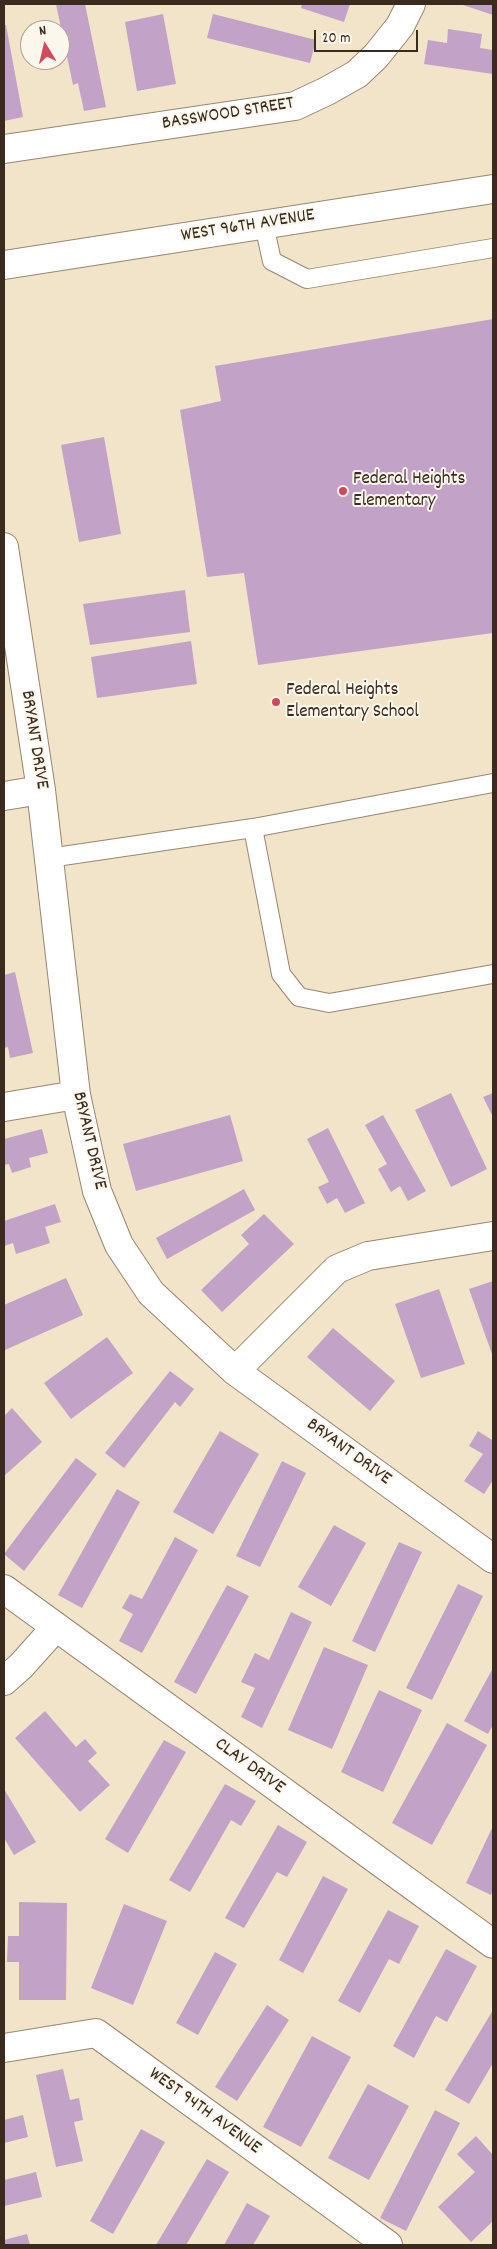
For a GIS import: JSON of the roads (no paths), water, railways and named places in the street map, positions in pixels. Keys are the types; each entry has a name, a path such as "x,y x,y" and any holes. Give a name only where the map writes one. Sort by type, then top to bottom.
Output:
{"street":[{"name":"BASSWOOD STREET","path":"4,149 295,106 357,74 376,56 400,26 411,4"},
{"name":"WEST 96TH AVENUE","path":"4,265 493,190"},
{"name":"BRYANT DRIVE","path":"4,547 41,790 76,1095 98,1191 119,1245 151,1293 236,1371 493,1560"},
{"path":"4,796 41,790"},
{"path":"4,1107 76,1095"},
{"path":"236,1371 336,1269 368,1256 493,1236"},
{"name":"CLAY DRIVE","path":"4,1589 493,1944"},
{"path":"4,1680 21,1666 56,1628"},
{"name":"WEST 94TH AVENUE","path":"4,2048 96,2034 388,2245"}],"lane":[{"path":"264,224 272,260 307,279 493,248"},
{"path":"49,858 253,828 493,783"},
{"path":"253,828 281,974 299,996 329,1003 493,974"}],"place":[{"name":"Federal Heights Elementary","path":"343,491"},
{"name":"Federal Heights Elementary School","path":"276,702"}]}
